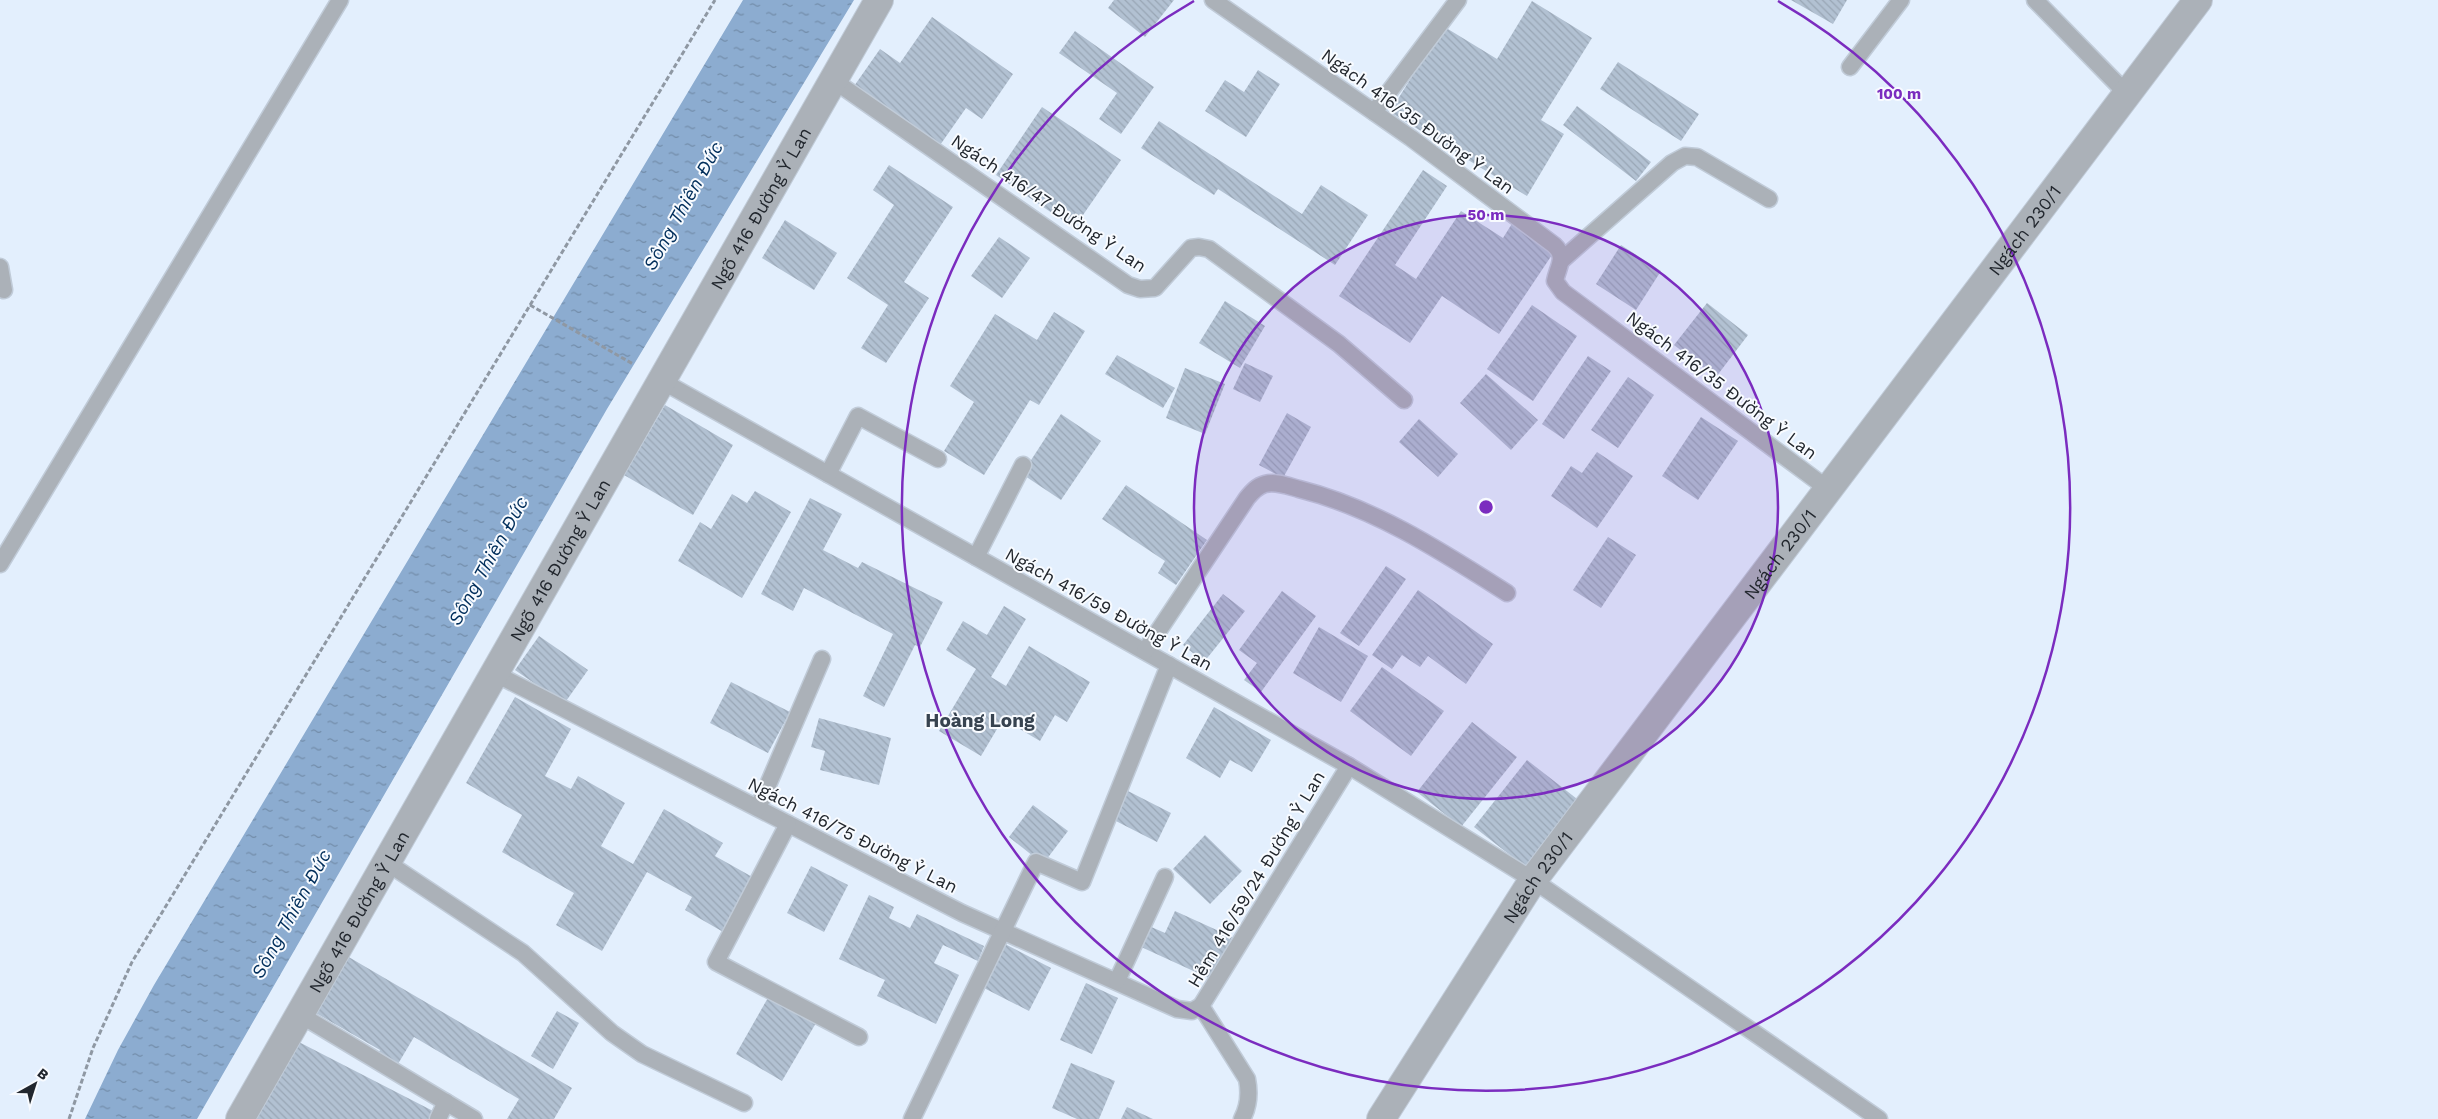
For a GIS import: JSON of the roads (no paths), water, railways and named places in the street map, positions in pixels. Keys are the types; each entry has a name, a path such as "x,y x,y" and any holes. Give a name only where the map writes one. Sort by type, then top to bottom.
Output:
{"street":[{"name":"Ngõ 416 Đường Ỷ Lan","path":"240,1119 880,0"},
{"name":"Ngách 230/1","path":"1381,1119 1533,880 2198,0"}],"lane":[{"path":"0,564 340,0"},
{"name":"Ngách 416/35 Đường Ỷ Lan","path":"1213,0 1374,112 1554,244 1561,252 1562,260 1556,281 1563,292 1828,489"},
{"path":"1374,112 1458,0"},
{"path":"1850,67 1902,0"},
{"path":"2035,0 2127,94"},
{"name":"Ngách 416/47 Đường Ỷ Lan","path":"833,80 1128,285 1140,289 1155,288 1191,248 1209,249 1339,344 1404,400"},
{"path":"1562,260 1672,163 1685,156 1697,157 1769,199"},
{"path":"0,266 4,290"},
{"name":"Ngách 416/59 Đường Ỷ Lan","path":"662,381 1349,766 1533,880 1879,1119"},
{"path":"828,474 858,416 938,459"},
{"path":"976,557 1024,465"},
{"path":"1144,651 1247,498 1255,489 1264,484 1276,483 1318,494 1384,520 1446,554 1507,593"},
{"path":"758,808 822,659"},
{"path":"912,1119 1036,862 1082,882 1169,665"},
{"name":"Ngách 416/75 Đường Ỷ Lan","path":"494,673 962,913 1177,1009 1192,1011 1201,1006"},
{"name":"Hẻm 416/59/24 Đường Ỷ Lan","path":"1242,1119 1248,1105 1247,1079 1201,1006 1349,766"},
{"path":"788,824 716,962 859,1037"},
{"path":"386,862 523,953 620,1039 642,1054 744,1103"},
{"path":"1117,981 1165,877"},
{"path":"299,1014 474,1119"},
{"path":"438,1119 446,1102"}],"water":[{"name":"Sông Thiên Đức","path":"743,0 854,0 607,409 197,1119 85,1119 118,1050 154,985"}],"district":[{"name":"Hoàng Long","path":"980,720"}]}
